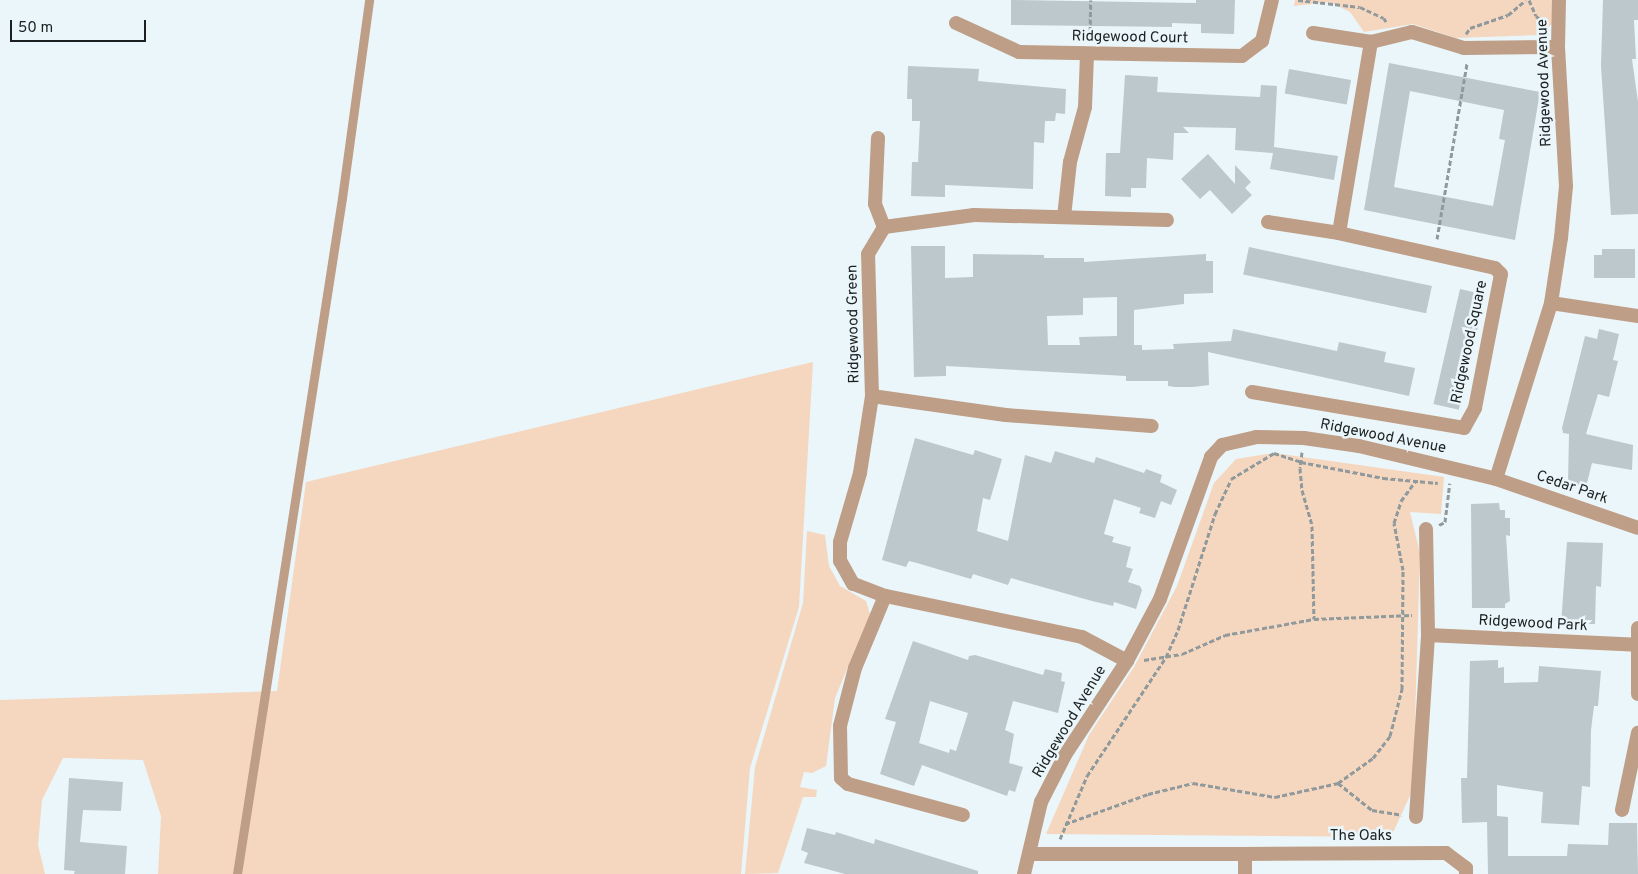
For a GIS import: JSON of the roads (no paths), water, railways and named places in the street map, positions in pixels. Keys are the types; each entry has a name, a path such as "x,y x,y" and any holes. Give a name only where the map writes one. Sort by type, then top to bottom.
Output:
{"street":[{"name":"Ridgewood Court","path":"956,23 1018,52 1089,55 1242,56 1262,41 1272,0"},
{"name":"Ridgewood Avenue","path":"1024,874 1041,802 1065,755 1126,661 1160,599 1211,457 1222,445 1237,440 1304,438 1359,446 1496,479 1551,303 1566,186 1558,47 1559,0"},
{"path":"1313,33 1371,42 1412,32 1456,46 1558,47"},
{"path":"1339,233 1371,42"},
{"path":"1064,217 1070,162 1085,108 1089,55"},
{"path":"878,138 876,204 884,227 974,215 1167,220"},
{"name":"Ridgewood Square","path":"1252,392 1464,428 1475,408 1501,274 1495,268 1435,254 1339,233 1268,222"},
{"name":"Ridgewood Green","path":"884,227 868,254 872,396 860,473 840,542 840,561 853,584 885,596 1082,638 1126,661"},
{"path":"1551,303 1638,316"},
{"name":"Ridgewood Green","path":"872,396 1006,415 1152,426"},
{"name":"Cedar Park","path":"1496,479 1638,528"},
{"path":"1416,817 1428,635 1426,529"},
{"path":"885,596 855,668 840,726 841,778 848,784 963,815"},
{"path":"1638,628 1638,694"},
{"name":"Ridgewood Park","path":"1428,635 1637,645"},
{"path":"1622,810 1638,733"},
{"name":"The Oaks","path":"1029,854 1446,853 1466,868 1466,874"},
{"path":"1245,854 1245,874"}],"lane":[{"path":"237,874 342,198 369,0"}]}
